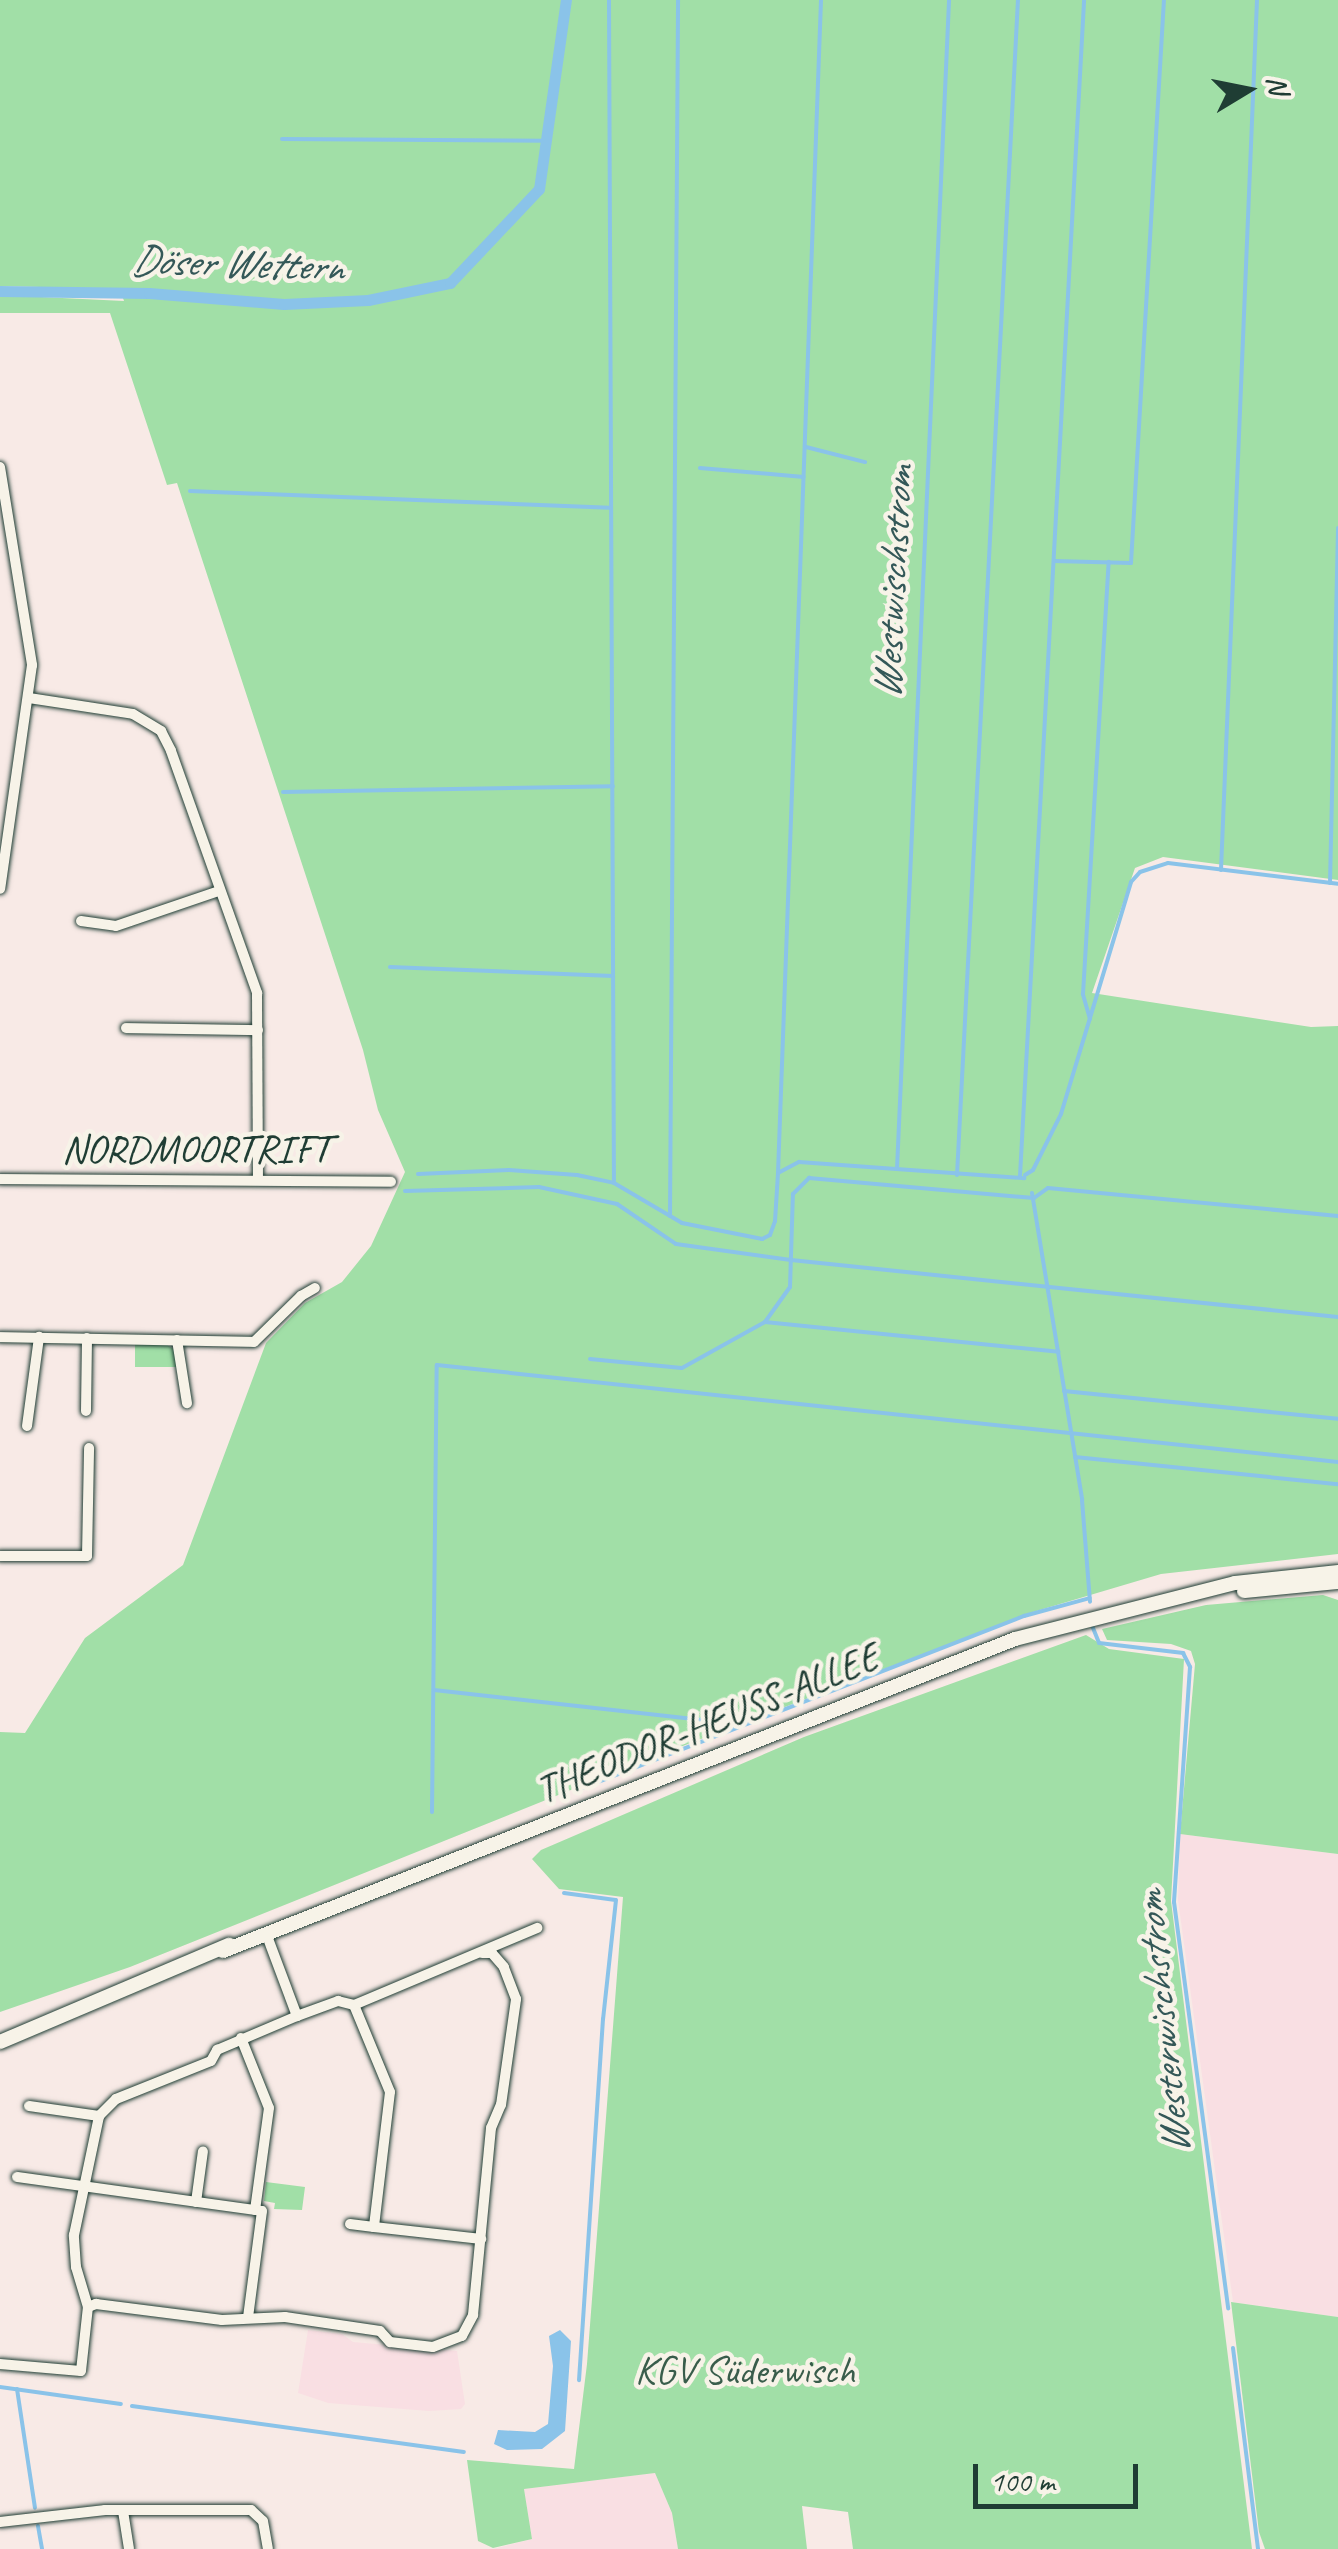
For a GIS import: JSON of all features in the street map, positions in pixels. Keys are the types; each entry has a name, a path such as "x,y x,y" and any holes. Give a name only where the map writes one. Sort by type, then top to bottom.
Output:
{"street":[{"path":"0,467 29,634 29,698 0,889"},
{"path":"29,698 133,714 161,731 257,993 258,1180"},
{"path":"81,921 116,926 219,891"},
{"path":"126,1028 258,1030"},
{"name":"NORDMOORTRIFT","path":"0,1179 392,1182"},
{"path":"0,1336 254,1342 301,1296 315,1288"},
{"path":"27,1426 38,1337"},
{"path":"86,1411 87,1338"},
{"path":"177,1340 187,1403"},
{"path":"0,1556 86,1556 89,1448"},
{"name":"THEODOR-HEUSS-ALLEE","path":"0,2042 944,1664 1101,1614 1235,1583 1338,1572"},
{"name":"THEODOR-HEUSS-ALLEE","path":"1184,1595 1338,1582"},
{"path":"0,2364 80,2371 88,2308 76,2267 74,2235 99,2116 116,2099 211,2061 216,2050 240,2038 338,2001 354,2005 537,1928"},
{"path":"264,1934 297,2016"},
{"path":"88,2308 96,2304 222,2320 285,2317 380,2330 390,2342 432,2346 462,2336 473,2314 491,2128 501,2105 516,1998 504,1967 492,1953 482,1953"},
{"path":"354,2005 390,2092 374,2226"},
{"path":"240,2038 269,2108 255,2210"},
{"path":"29,2106 99,2116"},
{"path":"196,2202 204,2151"},
{"path":"17,2177 262,2211 248,2318"},
{"path":"350,2224 481,2239"},
{"path":"0,2522 62,2513 251,2510 263,2521 268,2549"},
{"path":"123,2511 129,2549"}],"shaded area":[{"path":"1180,1834 1338,1854 1338,2317 1233,2302 1178,1900"},
{"path":"308,2330 342,2334 353,2342 457,2351 465,2404 461,2409 429,2411 328,2403 298,2393"},
{"path":"655,2473 672,2513 678,2549 493,2549 532,2539 524,2489"}],"green space":[{"path":"0,0 1338,0 1338,880 1163,857 1135,868 1092,993 1311,1027 1338,1026 1338,1554 1161,1574 1033,1612 633,1765 130,1967 0,2012 0,1732 25,1733 85,1638 183,1565 266,1343 305,1303 342,1282 371,1246 405,1172 378,1110 363,1050 177,483 167,485 110,313 0,313 0,295 124,301 120,289 0,286"},
{"path":"135,1344 166,1344 175,1350 179,1367 135,1367"},
{"path":"1323,1595 1338,1600 1338,1854 1180,1834 1195,1664 1191,1651 1171,1644 1107,1640 1102,1629 1206,1605"},
{"name":"KGV Süderwisch","path":"1086,1635 1109,1649 1184,1659 1171,1901 1252,2549 853,2549 848,2512 802,2506 807,2549 678,2549 672,2513 655,2473 524,2489 532,2539 493,2548 478,2541 467,2460 574,2469 587,2364 623,1897 559,1889 532,1859 541,1850 804,1737"},
{"path":"266,2182 305,2187 302,2210 274,2209 275,2203 264,2201"},
{"path":"1231,2302 1338,2317 1338,2549 1265,2549 1259,2532"}],"water":[{"path":"560,2330 571,2341 565,2431 542,2449 507,2450 494,2444 498,2430 535,2432 548,2424 553,2366 549,2336"}],"waterway":[{"name":"Döser Wettern","path":"0,291 149,293 284,304 368,300 450,283 539,189 566,0"},
{"path":"609,0 614,1183"},
{"path":"670,1216 678,0"},
{"path":"778,1173 821,0"},
{"name":"Westwischstrom","path":"897,1169 949,0"},
{"path":"957,1175 1018,0"},
{"path":"1020,1176 1084,0"},
{"path":"1054,561 1131,563 1164,0"},
{"path":"1221,870 1257,0"},
{"path":"282,139 545,141"},
{"path":"806,447 865,462"},
{"path":"700,468 804,477"},
{"path":"190,491 610,508"},
{"path":"1330,883 1338,528"},
{"path":"1090,1019 1083,994 1109,562"},
{"path":"283,792 613,786"},
{"path":"1025,1175 1033,1170 1061,1114 1131,882 1140,872 1168,863 1338,884"},
{"path":"390,967 613,976"},
{"path":"418,1174 509,1170 577,1175 614,1183 682,1223 762,1239 770,1235 775,1221 778,1173 799,1162 1024,1178"},
{"path":"590,1359 682,1368 765,1322 790,1287 793,1194 809,1178 1034,1198 1048,1188 1338,1216"},
{"path":"405,1191 539,1187 617,1204 676,1244 791,1260 1338,1317"},
{"name":"Westerwischstrom","path":"1032,1193 1082,1500 1090,1602"},
{"path":"765,1322 1058,1352"},
{"path":"432,1812 437,1365 1338,1462"},
{"path":"1064,1391 1338,1419"},
{"path":"1075,1457 1338,1484"},
{"path":"575,1791 1024,1616 1090,1598"},
{"name":"Westerwischstrom","path":"1093,1628 1099,1643 1183,1653 1190,1667 1174,1902 1228,2308"},
{"path":"434,1690 711,1721 721,1733"},
{"path":"564,1893 616,1900 603,2019 579,2380"},
{"name":"Westerwischstrom","path":"1233,2348 1258,2549"},
{"path":"0,2387 121,2404"},
{"path":"17,2389 35,2508"},
{"path":"132,2406 464,2452"},
{"path":"38,2526 42,2549"}]}
